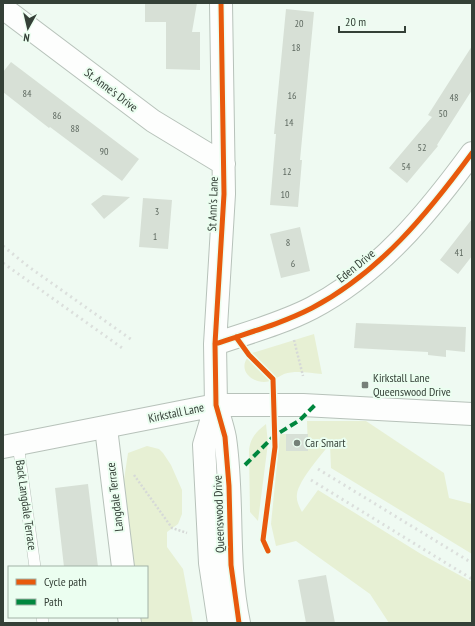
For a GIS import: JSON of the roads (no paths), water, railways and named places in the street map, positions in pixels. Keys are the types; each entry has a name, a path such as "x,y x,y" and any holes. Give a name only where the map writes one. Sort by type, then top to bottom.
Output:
{"street":[{"name":"St Ann's Lane","path":"216,405 215,344 224,194 221,3"},
{"name":"St. Anne's Drive","path":"3,8 153,121 224,164"},
{"name":"Eden Drive","path":"215,344 287,319 311,309 339,293 371,269 398,243 435,202 472,153"},
{"name":"Kirkstall Lane","path":"10,445 106,428 216,405 303,405 472,414"},
{"name":"Queenswood Drive","path":"216,405 204,445 211,570 219,623"},
{"name":"Queenswood Drive","path":"216,405 225,437 229,486 231,566 239,623"},
{"name":"Langdale Terrace","path":"106,428 123,566"}],"lane":[{"name":"Back Langdale Terrace","path":"10,445 35,566"}],"railway":[{"path":"3,246 29,267 132,340"},
{"path":"3,263 125,350"},
{"path":"318,469 472,563"},
{"path":"311,480 472,579"}],"place":[{"name":"Kirkstall Lane Queenswood Drive","path":"365,385"},
{"name":"Car Smart","path":"297,443"}]}
